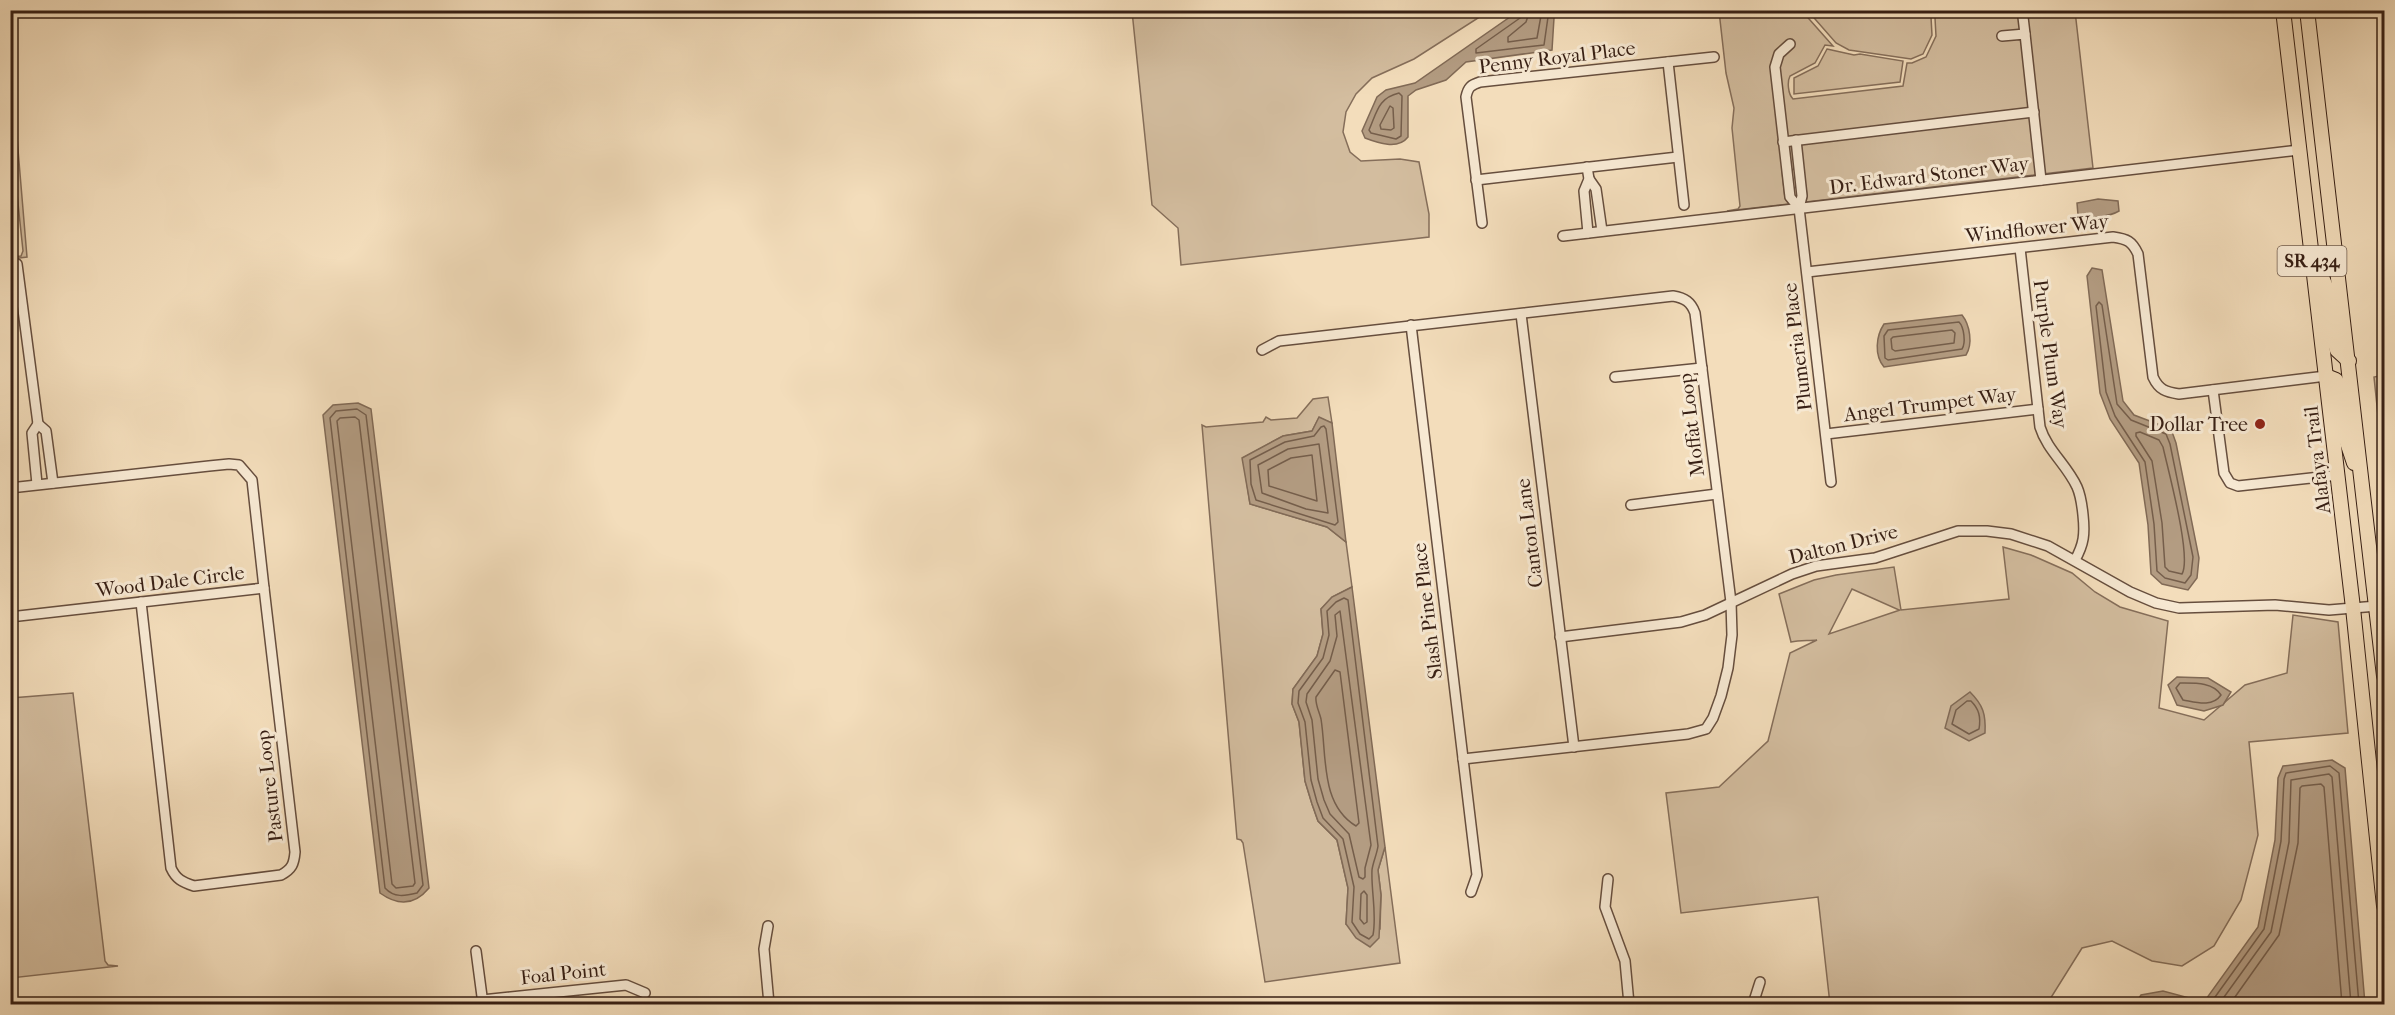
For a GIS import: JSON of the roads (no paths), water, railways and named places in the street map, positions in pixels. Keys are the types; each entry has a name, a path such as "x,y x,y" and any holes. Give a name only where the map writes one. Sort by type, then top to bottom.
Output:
{"main road":[{"name":"Alafaya Trail","path":"2283,10 2338,475 2385,906"},
{"name":"SR 434","path":"2307,10 2385,676"},
{"path":"2311,248 2328,292 2335,344 2342,357 2349,361"},
{"path":"2326,376 2336,380 2339,387 2345,436 2364,491"}],"street":[{"path":"2023,17 2041,180"},
{"path":"2002,36 2025,34"},
{"path":"1790,44 1779,54 1775,67 1790,198 1799,208"},
{"name":"Penny Royal Place","path":"1482,223 1466,97 1467,89 1472,85 1480,82 1714,57"},
{"path":"1668,62 1684,205"},
{"path":"1783,142 2034,112"},
{"path":"1796,140 1802,196 1799,208"},
{"name":"Dr. Edward Stoner Way","path":"1563,236 2299,150"},
{"path":"1476,180 1678,157"},
{"path":"1587,167 1589,179 1596,189 1602,231"},
{"path":"1787,175 1800,174"},
{"path":"1588,233 1584,191 1589,179"},
{"path":"1584,196 1597,194"},
{"path":"1586,208 1599,207"},
{"name":"Plumeria Place","path":"1799,208 1831,482"},
{"name":"Windflower Way","path":"1807,272 2113,237 2125,238 2133,243 2138,254 2153,377 2158,387 2166,392 2179,394 2326,376"},
{"name":"Purple Plum Way","path":"2020,248 2043,439 2076,484 2081,495 2085,537 2084,545 2075,560"},
{"path":"10,265 17,264 38,424 32,433 38,484"},
{"name":"Moffat Loop","path":"1262,350 1279,341 1673,296 1683,298 1692,306 1695,313 1731,602 1732,635 1728,669 1713,718 1706,729 1688,734 1462,759"},
{"name":"Canton Lane","path":"1521,314 1574,747"},
{"name":"Slash Pine Place","path":"1411,326 1477,875 1471,892"},
{"path":"1615,377 1702,368"},
{"path":"2213,390 2224,473 2230,483 2238,486 2338,475"},
{"name":"Angel Trumpet Way","path":"1826,434 2038,410"},
{"path":"38,424 46,431 53,483"},
{"path":"34,454 49,452"},
{"name":"Wood Dale Circle","path":"10,488 229,464 239,465 252,480 264,588 10,617"},
{"path":"1631,505 1717,494"},
{"name":"Dalton Drive","path":"1560,637 1681,622 1705,615 1792,574 1816,566 1875,558 1958,531 2011,534 2048,546 2130,592 2156,603 2179,608 2275,605 2330,610 2377,606"},
{"name":"Pasture Loop","path":"141,602 171,868 175,877 183,883 194,886 205,885 281,875 290,870 295,862 264,588"},
{"path":"1608,879 1605,907 1625,961 1629,1004 1612,1005"},
{"path":"768,926 764,949 769,1005"},
{"path":"476,951 482,1002"},
{"path":"1753,1005 1761,982"},
{"name":"Foal Point","path":"482,1002 626,985 645,993"}],"water":[{"path":"1520,10 1560,11 1554,18 1552,50 1466,62 1446,80 1416,90 1408,96 1408,137 1404,141 1388,144 1365,138 1362,131 1377,97 1386,90 1415,83"},
{"path":"2098,199 2118,201 2119,211 2099,217 2078,215 2077,203"},
{"path":"2092,268 2102,270 2123,401 2134,415 2171,429 2176,443 2199,558 2197,578 2188,590 2162,584 2151,574 2148,525 2139,463 2110,419 2100,393 2087,276"},
{"path":"1962,315 1970,335 1966,355 1884,367 1877,346 1884,324"},
{"path":"358,403 371,409 429,888 418,898 406,902 393,900 380,893 323,415 333,405"},
{"path":"1319,417 1332,423 1346,542 1327,527 1250,504 1242,458 1283,436 1312,431"},
{"path":"1352,587 1385,847 1378,870 1381,895 1379,938 1370,947 1356,938 1346,924 1348,888 1337,840 1318,821 1312,804 1305,781 1299,722 1292,704 1293,689 1317,656 1323,634 1321,609 1332,597"},
{"path":"2177,677 2208,678 2231,692 2223,705 2204,711 2177,705 2168,685"},
{"path":"1970,692 1983,710 1985,733 1969,741 1945,728 1951,706"},
{"path":"2332,760 2345,768 2365,1004 2135,1004 2141,995 2163,991 2204,1002 2258,927 2275,840 2278,778 2283,766"}],"place":[{"name":"Dollar Tree","path":"2260,424"}]}
